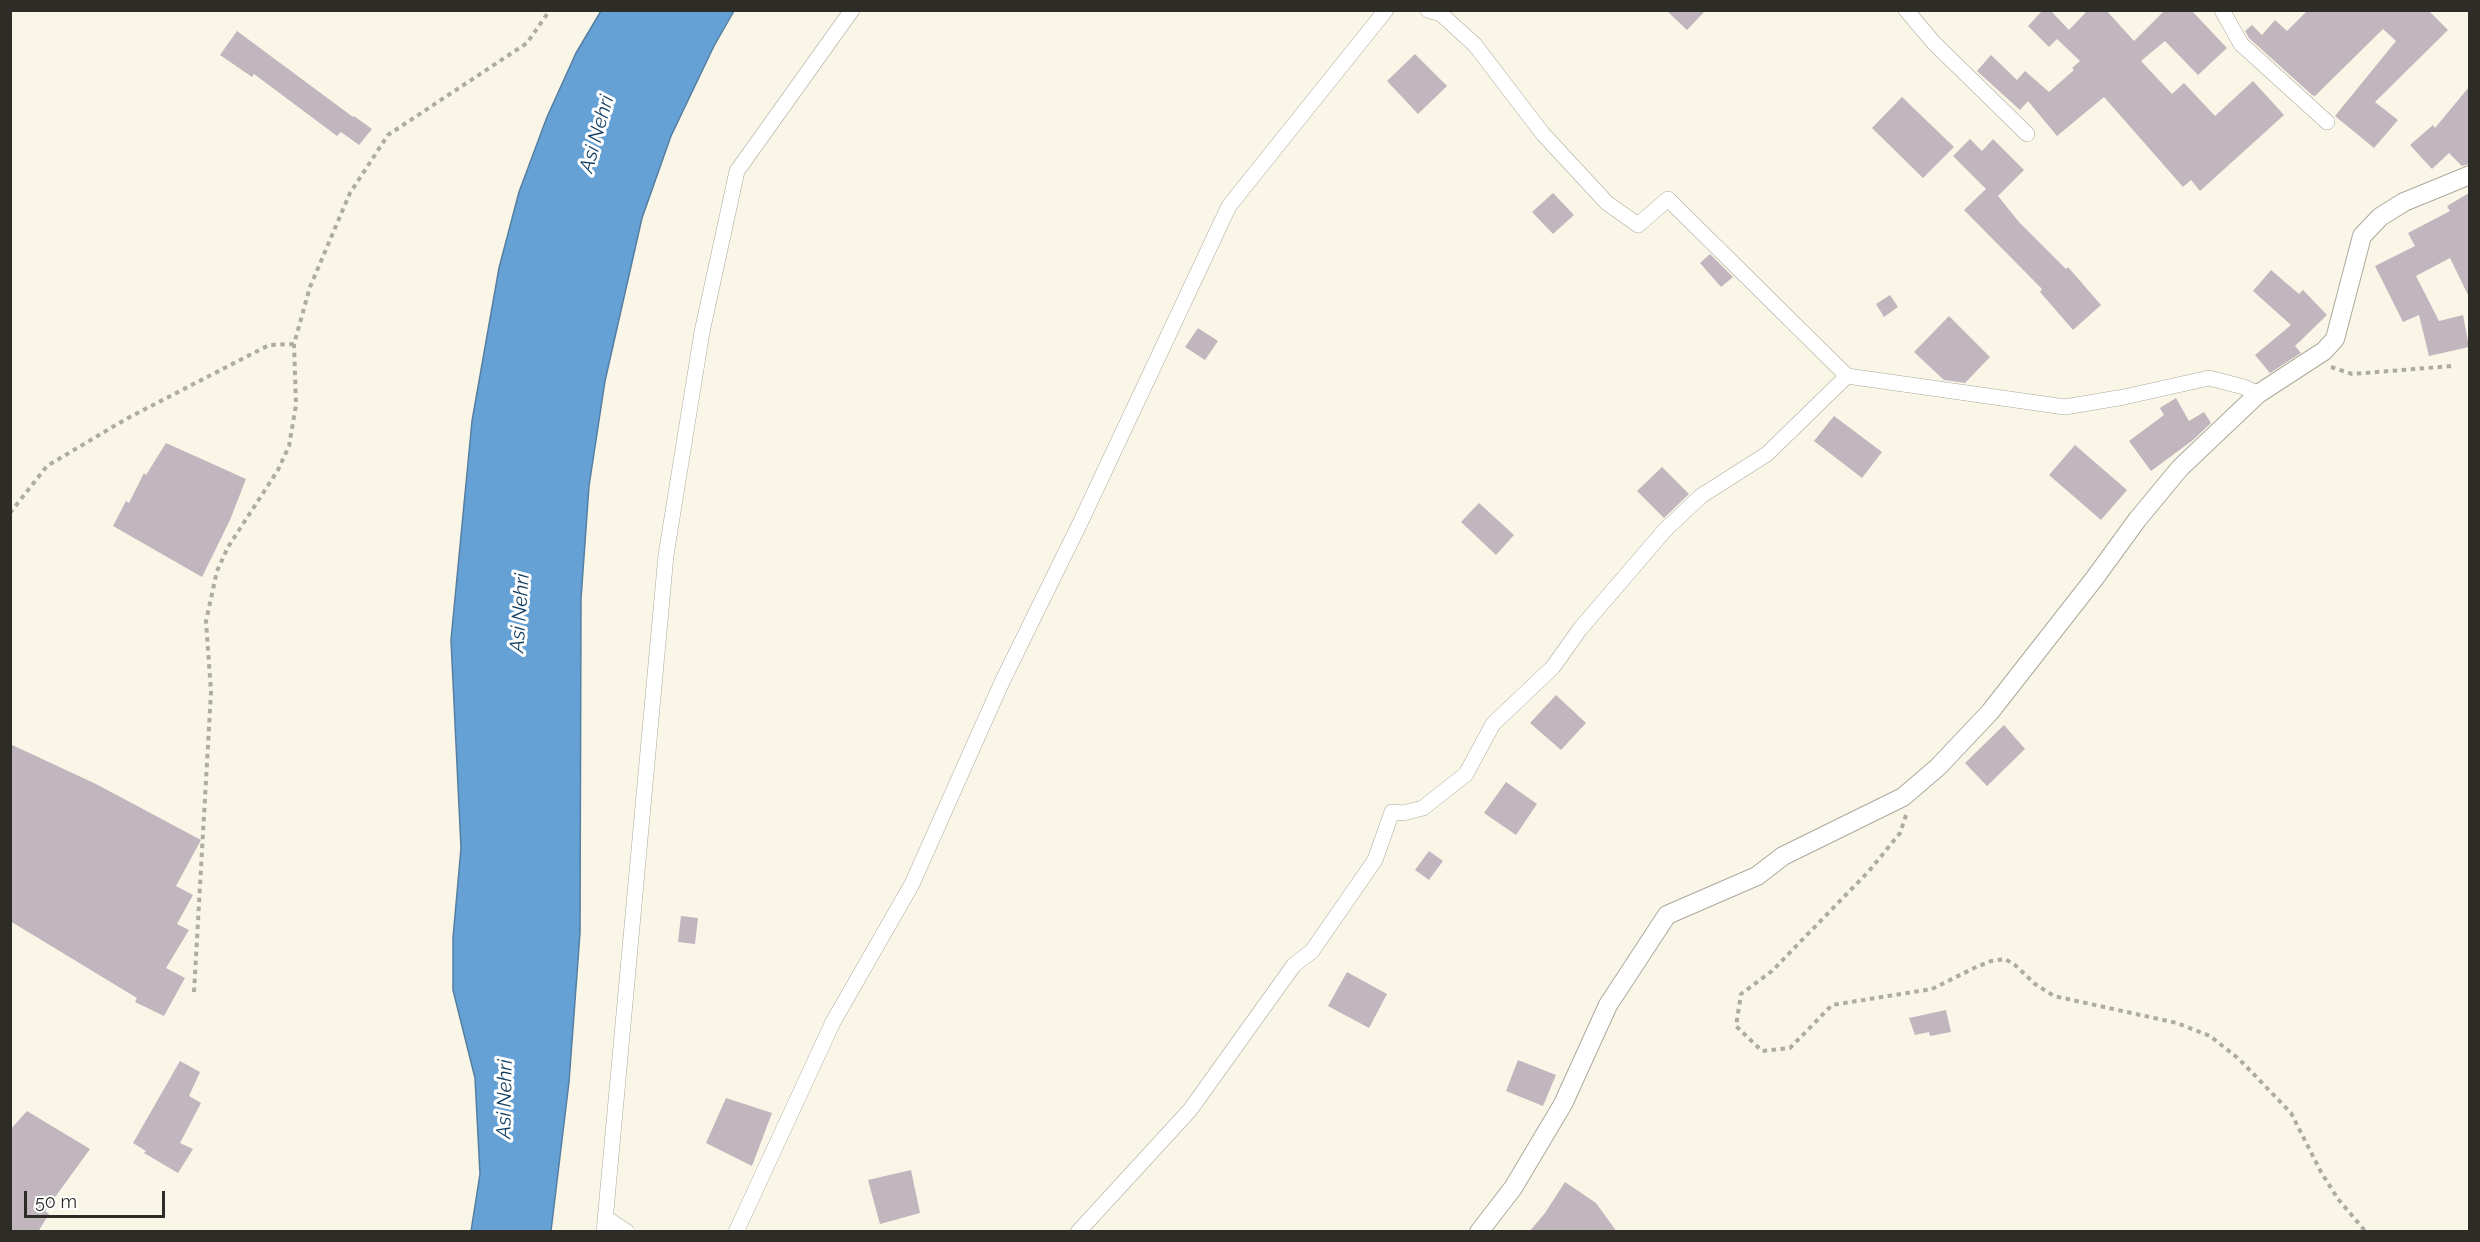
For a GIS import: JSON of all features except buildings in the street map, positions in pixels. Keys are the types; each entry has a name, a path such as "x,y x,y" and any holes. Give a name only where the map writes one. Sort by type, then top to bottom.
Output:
{"street":[{"path":"627,1232 605,1225 666,555 702,332 737,171 852,10"},
{"path":"736,1232 833,1022 912,884 1002,682 1082,519 1229,206 1386,10"},
{"path":"1428,10 1441,14 1475,45 1543,134 1607,203 1638,225 1668,199 1847,376 2065,407 2124,398 2209,378 2258,393"},
{"path":"1905,10 1934,43 2027,134"},
{"path":"2222,10 2241,45 2326,122"},
{"path":"1479,1232 1513,1188 1563,1104 1608,1005 1667,915 1757,876 1783,856 1903,797 1938,767 1990,712 2094,579 2136,520 2180,468 2258,393 2324,351 2335,339 2362,236 2379,217 2404,202 2436,191 2469,175"},
{"path":"1078,1232 1190,1110 1294,965 1312,951 1375,860 1392,812 1403,813 1422,808 1466,774 1493,724 1553,667 1587,620 1665,530 1701,496 1767,454 1847,376"}],"path":[{"path":"194,992 211,692 206,621 217,571 228,547 278,470 289,446 296,405 294,344 310,287 350,193 388,135 527,43 550,10"},
{"path":"10,513 47,466 126,419 269,345 294,344"},
{"path":"2310,360 2352,374 2452,366"},
{"path":"1903,797 1907,809 1900,833 1869,871 1772,971 1741,994 1736,1026 1762,1051 1790,1048 1832,1005 1932,989 1991,961 2005,959 2035,984 2054,996 2177,1023 2210,1036 2239,1059 2291,1113 2321,1172 2338,1199 2366,1232"}],"water":[{"name":"Asi Nehri","path":"601,11 734,11 714,46 671,136 642,218 605,381 589,486 581,599 580,933 569,1082 551,1231 471,1231 480,1174 475,1078 453,990 453,938 461,848 451,640 472,421 499,268 519,192 547,117 576,53"}]}
